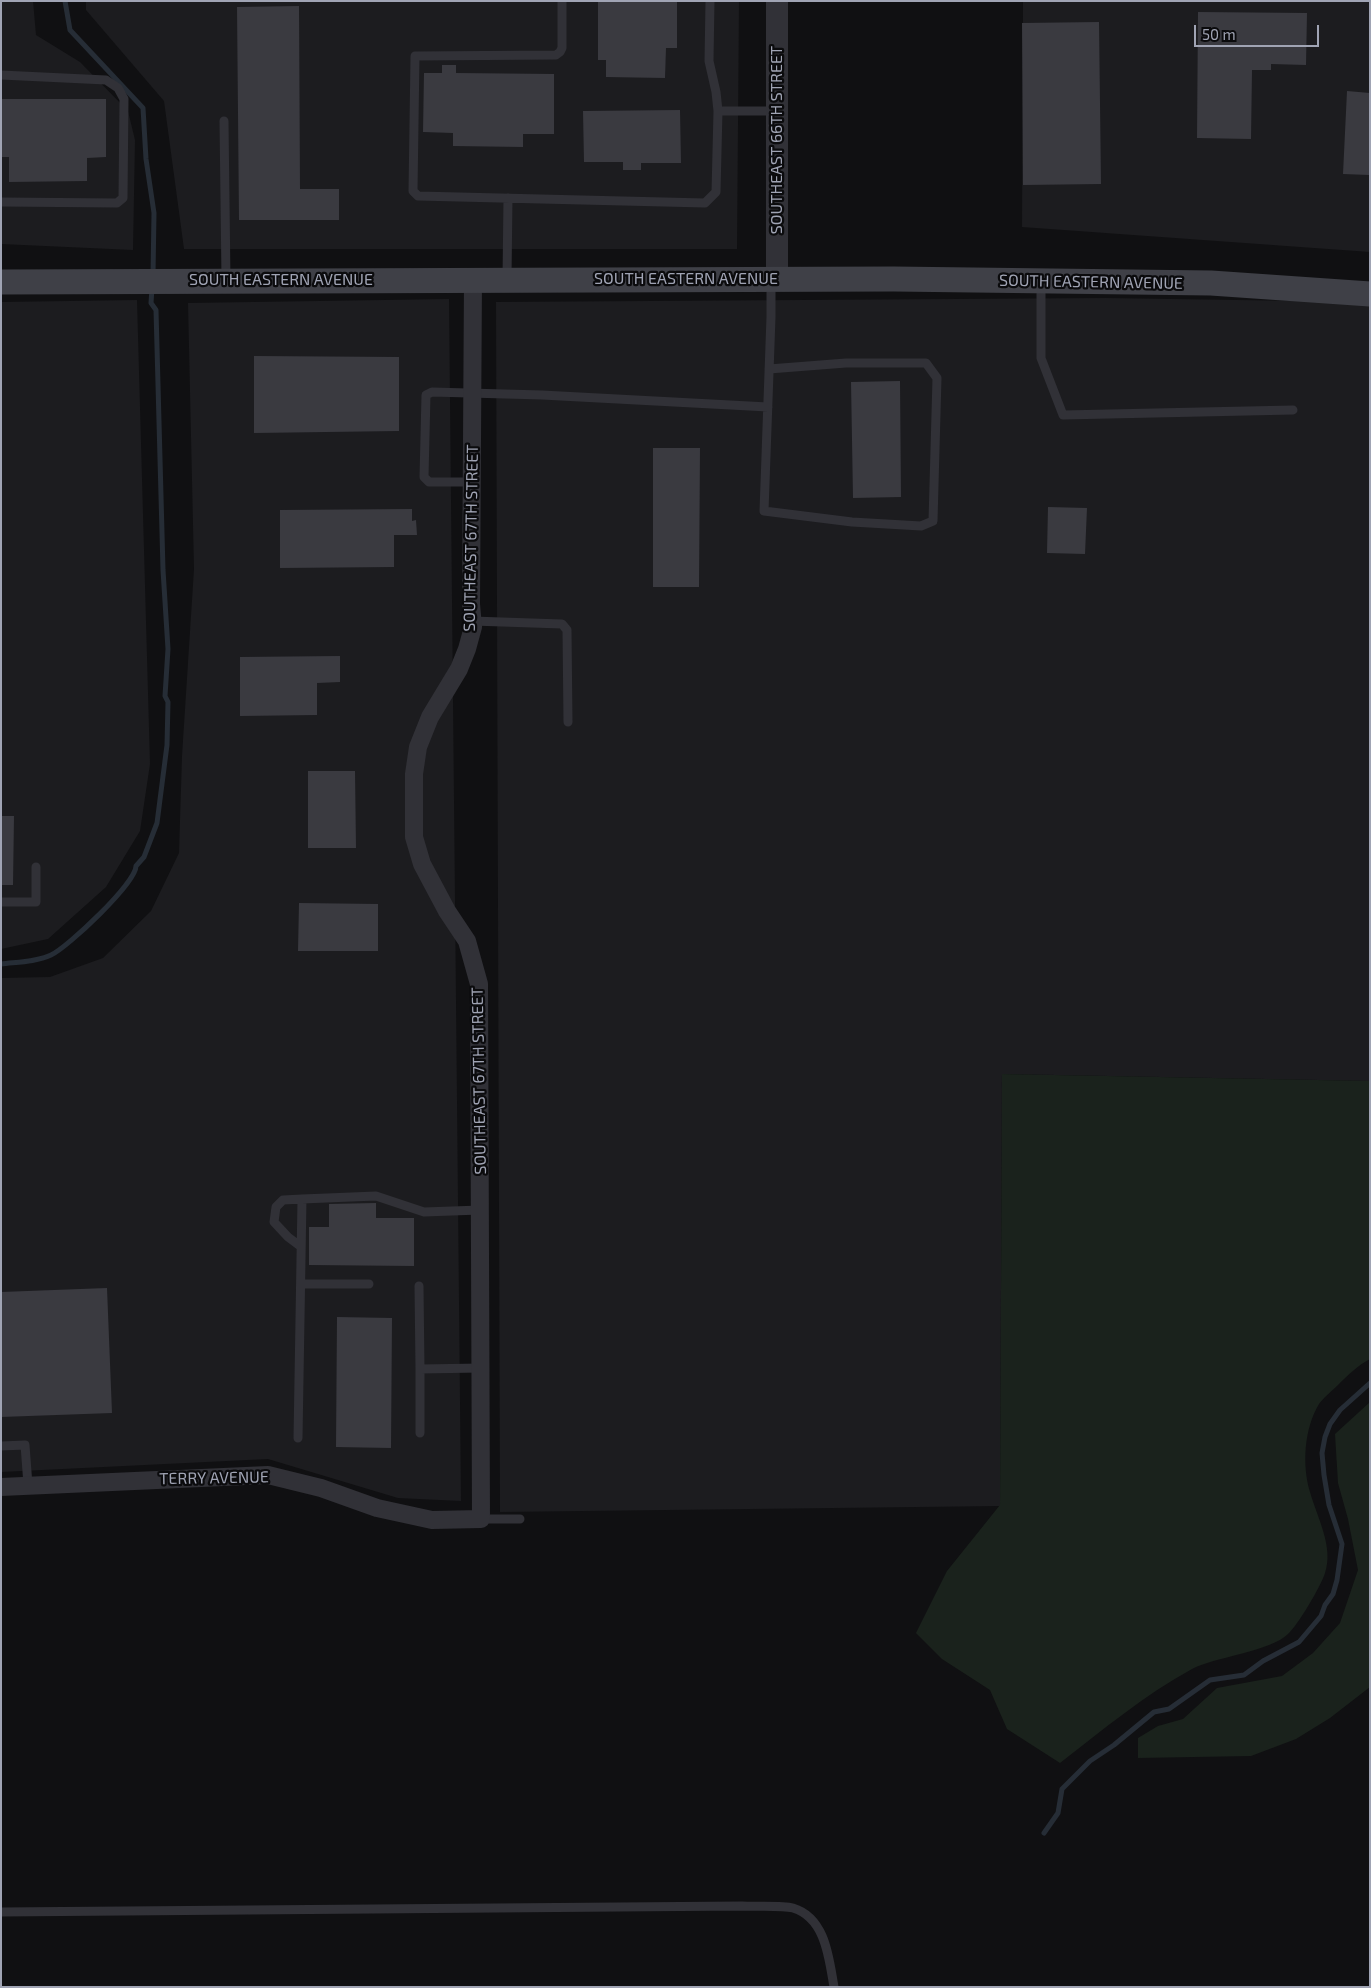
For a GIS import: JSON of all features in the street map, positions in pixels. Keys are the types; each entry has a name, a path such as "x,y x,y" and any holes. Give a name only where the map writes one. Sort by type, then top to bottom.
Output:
{"main road":[{"name":"SOUTH EASTERN AVENUE","path":"1,282 472,279 1041,281 1211,283 1370,294"}],"street":[{"name":"SOUTHEAST 66TH STREET","path":"774,279 777,1"},
{"name":"SOUTHEAST 67TH STREET","path":"472,279 472,627 467,649 459,669 430,717 418,747 414,774 414,837 422,864 467,941 479,984 482,1520"},
{"name":"TERRY AVENUE","path":"1,1487 268,1475 321,1488 377,1508 432,1520 482,1520"}],"lane":[{"path":"562,1 562,48 556,55 418,55 414,59 413,191 418,196 705,203 716,192 718,111 709,61 710,1"},
{"path":"1,75 106,80 118,88 124,99 123,198 117,203 1,202"},
{"path":"718,111 777,111"},
{"path":"224,121 226,281"},
{"path":"507,279 508,198"},
{"path":"769,370 846,363 926,363 937,378 933,521 920,526 852,522 764,511 769,370 774,279"},
{"path":"1041,281 1041,358 1063,415 1293,410"},
{"path":"471,482 429,482 424,477 426,395 432,392 768,407"},
{"path":"472,621 562,624 568,630 568,722"},
{"path":"1,902 36,902 36,867"},
{"path":"300,1246 288,1237 274,1222 276,1207 283,1200 376,1196 424,1212 480,1210"},
{"path":"298,1438 302,1199"},
{"path":"301,1284 369,1284"},
{"path":"418,1286 420,1433"},
{"path":"420,1369 481,1368"},
{"path":"1,1446 25,1445 28,1486"},
{"path":"482,1520 520,1519"},
{"path":"1,1912 742,1906 793,1908 814,1920 827,1947 834,1987"}],"shaded area":[{"path":"1,1 33,1 36,35 80,62 128,111 135,140 133,250 1,244"},
{"path":"86,1 739,1 737,249 184,249 164,101 86,10"},
{"path":"1023,1 1370,1 1370,252 1022,227"},
{"path":"1106,298 1370,302 1370,1081 1002,1074 1000,1506 500,1512 496,302"},
{"path":"449,299 461,1501 398,1498 268,1459 1,1472 1,978 50,977 103,958 151,911 179,853 182,756 194,569 188,303"},
{"path":"137,300 150,764 140,831 106,887 48,939 1,949 1,302"},
{"path":"1002,1074 1370,1081 1370,1359 1353,1371 1319,1404 1307,1436 1305,1459 1307,1481 1326,1543 1327,1563 1323,1579 1309,1605 1288,1634 1280,1640 1202,1665 1174,1679 1140,1701 1060,1763 1007,1729 990,1690 942,1659 916,1633 947,1571 1000,1505"},
{"path":"1370,1402 1370,1687 1330,1718 1296,1739 1251,1756 1138,1758 1138,1738 1158,1726 1183,1719 1217,1688 1282,1676 1313,1653 1340,1623 1358,1570 1348,1519 1338,1483 1335,1434"}],"building":[{"path":"598,1 677,1 677,48 666,48 665,78 606,77 606,60 598,60"},
{"path":"299,6 300,189 339,189 339,220 239,220 237,7"},
{"path":"1198,12 1307,13 1306,65 1271,64 1271,70 1252,70 1251,139 1197,138"},
{"path":"1099,22 1101,184 1023,185 1022,23"},
{"path":"442,65 456,65 456,73 554,74 554,134 523,134 523,147 453,146 453,133 423,132 424,73 442,73"},
{"path":"1347,91 1370,93 1369,175 1343,174"},
{"path":"1,99 106,99 106,157 87,158 87,181 9,182 9,157 1,157"},
{"path":"680,110 681,163 641,163 641,170 623,170 623,162 584,162 583,111"},
{"path":"254,356 399,357 399,431 254,433"},
{"path":"900,381 901,497 853,498 851,382"},
{"path":"653,448 700,448 699,587 653,587"},
{"path":"1048,507 1087,508 1085,554 1047,553"},
{"path":"412,509 412,521 416,520 417,535 394,535 394,567 280,568 280,510"},
{"path":"340,656 340,682 317,683 317,715 240,716 240,657"},
{"path":"308,771 355,771 356,848 308,848"},
{"path":"1,816 14,816 13,885 1,885"},
{"path":"299,903 378,904 378,951 298,951"},
{"path":"376,1203 376,1218 414,1218 414,1266 309,1265 309,1227 329,1227 329,1204"},
{"path":"107,1288 112,1413 1,1417 1,1292"},
{"path":"337,1317 392,1318 391,1448 336,1447"}],"waterway":[{"path":"65,1 70,30 143,108 146,159 154,213 153,275"},
{"path":"1,964 33,960 51,955 60,950 85,928 114,900 125,886 136,866 144,857 157,823 167,745 168,702 165,696 168,649 163,570 156,310 151,303 152,288"},
{"path":"1044,1833 1058,1813 1062,1789 1090,1761 1114,1745 1154,1712 1169,1709 1210,1680 1244,1675 1263,1661 1299,1642 1321,1616 1325,1605 1333,1594 1342,1544 1329,1505 1324,1475 1322,1453 1325,1437 1330,1424 1340,1410 1370,1383"}]}
